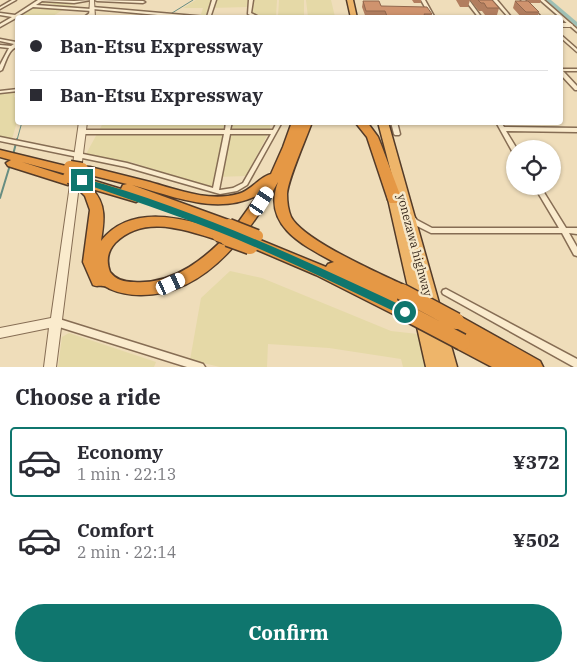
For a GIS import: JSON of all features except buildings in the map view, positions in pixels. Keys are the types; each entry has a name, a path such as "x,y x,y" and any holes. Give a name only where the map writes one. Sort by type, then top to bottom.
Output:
{"highway":[{"path":"346,0 348,15"},
{"path":"350,0 353,15"},
{"path":"297,125 297,139"},
{"path":"75,176 92,193 97,204 98,218 90,262 95,276 107,288 117,293 151,294 183,285 211,266 249,227 284,169 302,125"},
{"path":"297,139 305,125"},
{"path":"297,139 313,125"},
{"path":"364,125 373,140 400,203"},
{"name":"yonezawa highway","path":"376,125 426,284 449,367"},
{"name":"yonezawa highway","path":"383,125 434,367"},
{"path":"2,156 75,176 337,270 530,367"},
{"path":"75,176 204,200 224,201 239,200 258,191 284,169"},
{"path":"224,230 170,222 139,224 122,231 110,240 102,252 100,266 107,279 122,287 147,289 171,284 182,279 204,265 229,242 258,209 284,169"},
{"path":"284,169 280,200 282,213 290,226 316,246 403,302"},
{"path":"253,241 321,272 403,302"},
{"path":"457,330 509,367"},
{"path":"457,330 534,367"}],"street":[{"path":"0,8 14,0"},
{"path":"18,15 41,0 74,2 90,0 92,12"},
{"path":"97,0 144,1"},
{"path":"210,15 214,0"},
{"path":"251,0 249,13 253,15"},
{"path":"423,0 431,15"},
{"path":"467,0 479,15"},
{"path":"495,0 508,15"},
{"path":"523,0 538,15"},
{"path":"542,0 561,15"},
{"path":"136,12 144,1"},
{"path":"32,6 92,12 136,12 165,15"},
{"path":"1,15 15,16"},
{"path":"1,15 10,20"},
{"path":"563,16 574,25 577,31"},
{"path":"1,24 15,17"},
{"path":"563,38 577,51"},
{"path":"0,40 15,45"},
{"path":"0,46 15,45"},
{"path":"0,70 15,47"},
{"path":"563,70 577,70"},
{"path":"563,73 577,89"},
{"path":"0,92 15,90"},
{"path":"50,367 83,125"},
{"path":"216,190 228,125"},
{"path":"0,139 127,165 227,192 245,184 278,125"},
{"path":"394,125 396,134"},
{"path":"500,125 508,140"},
{"path":"502,129 577,130"},
{"path":"82,132 274,132"},
{"path":"543,195 577,253"},
{"path":"400,203 415,222 431,230"},
{"path":"426,284 428,278 418,239 420,234 431,230 577,230"},
{"path":"446,292 577,364"},
{"path":"0,332 56,322 200,367"}],"shaded area":[{"path":"196,0 249,0 248,7 210,8 208,15 201,15 203,8 183,8"},
{"path":"252,0 277,0 276,15 250,13"},
{"path":"279,0 304,0 304,15 278,15"},
{"path":"306,0 331,0 335,15 308,15"},
{"path":"43,1 75,3 54,15 19,15 33,7 49,8 54,4 39,3"},
{"path":"15,92 16,125 12,139 0,137 0,93"},
{"path":"102,125 270,125 270,130 246,176 217,177 215,186 205,186 131,162 86,154"},
{"path":"230,271 262,278 391,331 418,334 426,367 403,367 401,359 329,348 268,344 267,367 220,367 190,360 201,298"},
{"path":"69,333 156,362 154,367 58,367 62,337"}],"waterway":[{"path":"169,15 193,0"},
{"path":"548,0 577,25"},
{"path":"17,140 21,125"},
{"path":"13,155 17,139"},
{"path":"0,198 10,165"}],"route":[{"path":"82,180 223,230 321,272 405,312"}]}
